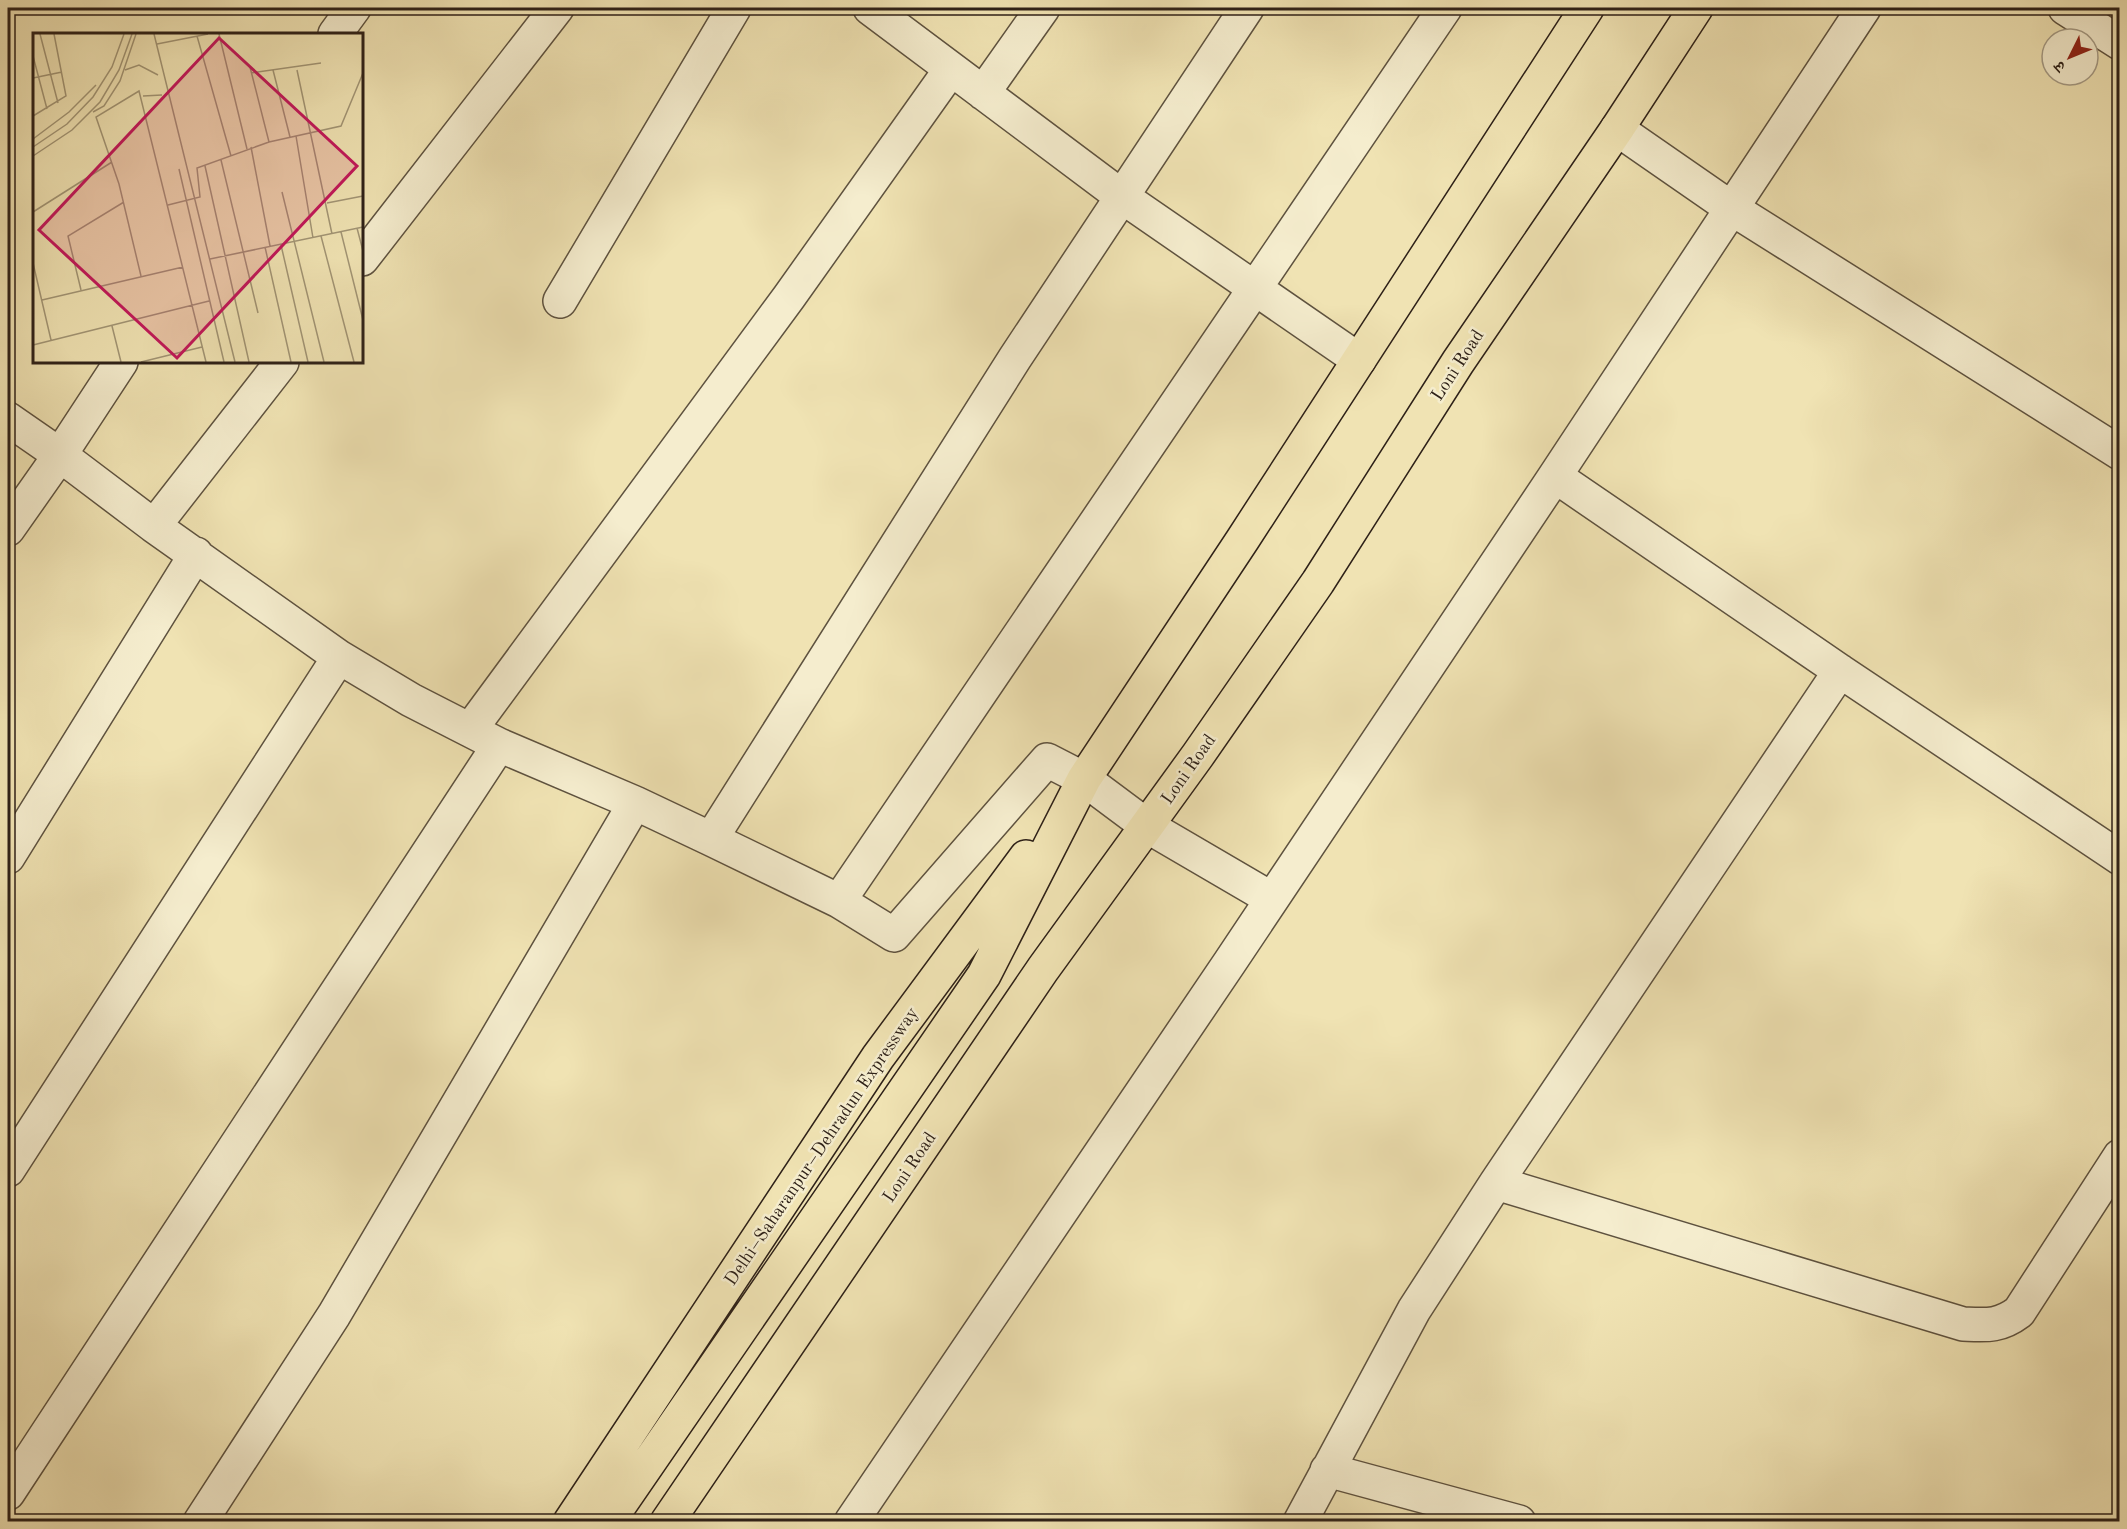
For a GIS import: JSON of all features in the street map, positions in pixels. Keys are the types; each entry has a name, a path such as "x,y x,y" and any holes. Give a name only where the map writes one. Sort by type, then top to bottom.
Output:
{"highway":[{"path":"608,1521 984,975 1084,778 1587,8"},
{"name":"Loni Road","path":"667,1521 1043,969 1147,826 1318,582 1458,362 1617,129 1696,8"},
{"name":"Delhi–Saharanpur–Dehradun Expressway","path":"570,1521 878,1057 1084,778"}],"street":[{"path":"336,33 354,8"},
{"path":"363,258 557,8"},
{"path":"560,301 734,8"},
{"path":"983,93 1042,8"},
{"path":"711,839 1015,358 1246,8"},
{"path":"839,902 1446,8"},
{"path":"851,1521 1272,899 1864,8"},
{"path":"2066,8 2120,43"},
{"path":"880,11 951,69 1121,196 1359,360"},
{"path":"470,730 789,297 951,69"},
{"path":"1617,129 1731,208 2120,453"},
{"path":"8,529 120,363"},
{"path":"154,526 281,363"},
{"path":"8,418 104,490 339,657 411,700 499,744 711,839 839,902 894,935 1047,760 1084,778 1147,826 1272,899"},
{"path":"1554,477 2120,858"},
{"path":"8,856 196,554"},
{"path":"8,1170 18,1129 339,657"},
{"path":"1300,1521 1414,1310 1496,1183 1840,671"},
{"path":"8,1493 499,744"},
{"path":"200,1521 334,1315 635,803"},
{"path":"1496,1183 1963,1324 1990,1326 2007,1321 2019,1312 2120,1156"},
{"path":"1327,1470 1519,1521"}]}
